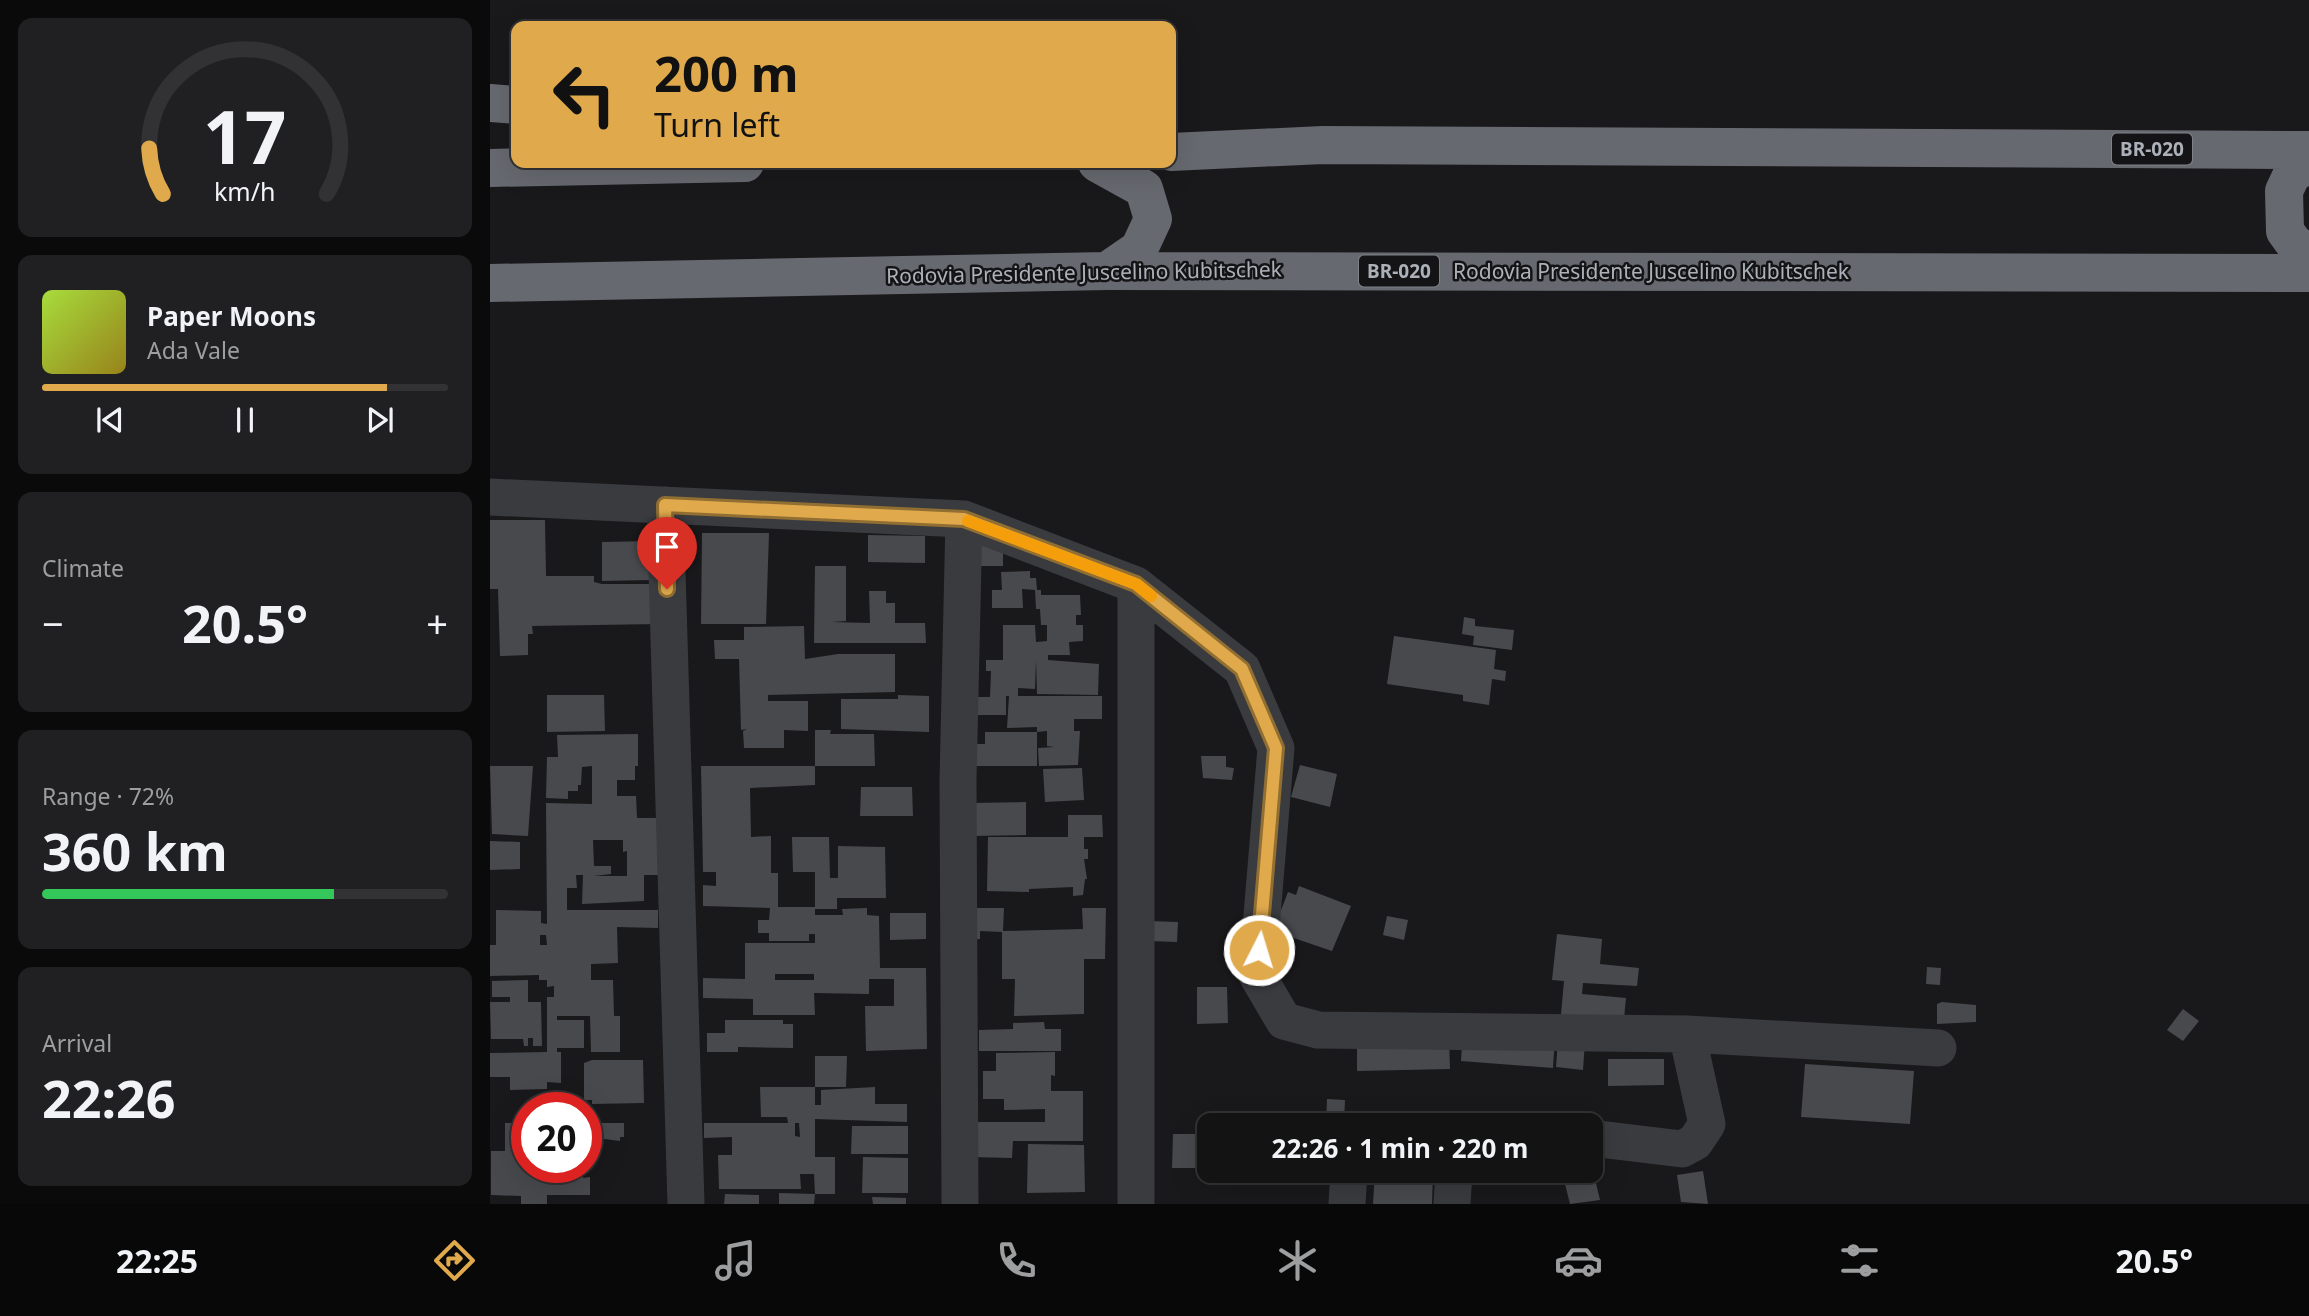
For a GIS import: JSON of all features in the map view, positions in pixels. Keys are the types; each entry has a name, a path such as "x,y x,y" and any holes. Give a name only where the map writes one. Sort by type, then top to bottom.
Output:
{"highway":[{"path":"490,103 511,105"},
{"name":"BR-020","path":"1176,152 1323,145 2309,150"},
{"path":"2309,164 2292,174 2284,191 2285,231 2293,242 2309,255"},
{"path":"490,168 511,168"},
{"path":"1106,168 1144,189 1153,219 1139,249 1107,271"},
{"name":"Rodovia Presidente Juscelino Kubitschek","path":"490,283 1107,271 2309,273"}],"street":[{"path":"490,497 964,519 1136,584 1242,669 1276,748 1257,975 1284,1021 1318,1030 1687,1034 1938,1048"},
{"path":"665,505 686,1204"},
{"path":"960,1204 958,780 964,519"},
{"path":"1136,584 1136,1204"},
{"path":"1603,1139 1682,1149 1695,1142 1707,1124 1687,1034"},
{"path":"1347,1204 1348,1183"},
{"path":"1452,1204 1453,1183"}],"building":[{"path":"490,520 545,520 546,576 594,576 594,582 602,584 655,584 660,624 532,626 533,634 528,634 528,655 500,656 498,589 490,589"},
{"path":"967,529 1003,529 1003,566 968,566"},
{"path":"702,533 769,533 766,624 701,624"},
{"path":"868,535 925,536 925,563 868,562"},
{"path":"652,541 653,580 602,581 602,542"},
{"path":"815,566 846,566 846,621 832,622 870,623 869,591 886,591 886,603 895,603 895,623 925,623 926,643 814,643"},
{"path":"1030,571 1030,578 1036,578 1037,590 1041,590 1041,595 1080,595 1081,615 1076,615 1076,625 1083,625 1083,641 1069,642 1070,655 1048,655 1048,660 1099,664 1098,695 1037,694 1036,660 1035,689 1018,688 1018,696 1102,696 1102,719 1074,719 1074,731 1080,731 1078,765 1039,766 1038,748 1054,747 1047,746 1047,731 1037,732 1037,727 1007,728 1009,696 1006,696 1006,715 970,715 969,697 990,697 991,671 986,671 986,660 1003,660 1003,625 1035,625 1036,642 1047,641 1047,625 1041,625 1040,609 1036,609 1035,590 1022,589 1023,608 992,608 992,590 1002,590 1001,572"},
{"path":"1464,617 1475,619 1475,626 1514,630 1512,650 1473,645 1474,636 1462,634"},
{"path":"804,626 805,659 838,654 895,654 895,692 768,695 768,701 808,701 808,731 784,730 784,748 744,748 743,731 747,729 741,730 739,659 715,659 714,640 744,640 744,627"},
{"path":"1394,636 1496,650 1494,669 1506,671 1505,681 1492,679 1489,705 1463,701 1463,695 1387,684"},
{"path":"547,695 604,695 605,731 547,732"},
{"path":"898,695 929,696 929,732 841,729 841,699 898,699"},
{"path":"815,730 831,730 830,734 874,734 875,766 815,766"},
{"path":"985,732 1037,732 1037,766 969,766 969,744 985,744"},
{"path":"638,734 635,780 617,780 617,796 636,796 637,818 657,818 658,875 644,875 644,901 582,904 583,875 576,875 577,888 567,888 567,910 658,910 658,928 617,927 618,963 591,964 591,980 613,980 614,1016 620,1016 620,1052 591,1052 590,1016 557,1016 557,1020 584,1020 584,1048 557,1048 557,1052 561,1052 561,1083 547,1082 547,1089 510,1090 510,1077 490,1077 490,1053 547,1052 547,997 554,997 554,986 547,987 547,980 539,980 539,975 490,976 490,945 496,945 496,910 541,911 541,923 547,924 546,803 592,804 592,766 582,767 581,785 578,785 578,791 568,791 568,799 546,798 547,757 558,757 557,735","holes":["593,840 623,840 623,852 627,851 627,876 594,876 611,874 611,866 594,866","540,935 546,935 547,945 540,945"]},
{"path":"1201,756 1226,756 1226,767 1234,768 1232,780 1203,778"},
{"path":"1300,765 1337,774 1330,807 1291,797"},
{"path":"490,766 533,766 528,836 492,834"},
{"path":"701,766 815,766 815,785 750,788 751,837 771,836 771,873 778,873 778,907 815,907 815,872 793,872 792,837 829,837 830,878 838,878 838,846 885,847 886,898 837,898 837,909 815,909 815,915 843,915 842,909 867,908 867,915 879,916 880,968 926,968 927,1049 866,1051 865,1006 894,1006 894,979 869,979 869,994 814,993 815,1015 753,1015 753,999 703,998 703,978 745,979 745,943 815,943 815,934 809,934 809,941 769,941 769,933 758,933 758,920 769,920 770,908 703,906 703,885 716,886 716,872 703,872","holes":["775,974 814,974 814,980 775,980"]},
{"path":"1082,768 1084,800 1045,802 1043,769"},
{"path":"861,787 912,787 913,816 860,816"},
{"path":"1026,802 1026,835 970,836 970,803"},
{"path":"1068,815 1102,815 1103,837 1084,837 1084,849 1088,849 1088,859 1084,859 1087,879 1083,895 1073,896 1073,887 1029,889 1029,892 987,891 988,837 1068,837"},
{"path":"490,841 520,842 520,869 490,870"},
{"path":"1299,886 1351,906 1332,951 1273,931 1288,892 1296,895"},
{"path":"970,908 1004,908 1003,931 1083,929 1082,908 1106,908 1105,959 1084,959 1084,1014 1014,1016 1015,979 1002,979 1002,932 980,931 980,939 969,939"},
{"path":"890,913 926,913 926,939 890,940"},
{"path":"1387,916 1408,920 1404,940 1383,935"},
{"path":"1149,921 1178,922 1177,942 1149,941"},
{"path":"1557,934 1602,939 1600,964 1639,968 1637,986 1583,983 1582,994 1626,998 1623,1029 1559,1037 1564,981 1552,980"},
{"path":"1927,967 1941,968 1940,985 1926,984"},
{"path":"528,980 528,1002 541,1002 542,1046 533,1046 533,1038 528,1038 528,1046 524,1046 523,1039 491,1039 490,1002 510,1002 510,997 492,997 492,981"},
{"path":"1197,987 1227,987 1228,1023 1197,1024"},
{"path":"1942,1002 1976,1005 1976,1022 1937,1024 1937,1004"},
{"path":"2183,1009 2199,1021 2183,1041 2167,1030"},
{"path":"725,1020 783,1020 783,1024 793,1024 793,1048 738,1047 738,1052 707,1052 707,1033 725,1033"},
{"path":"1044,1022 1045,1029 1061,1029 1061,1051 979,1051 979,1030 1013,1029 1013,1023"},
{"path":"1463,1029 1555,1036 1553,1068 1461,1061"},
{"path":"1449,1038 1450,1069 1357,1071 1357,1039"},
{"path":"1558,1040 1585,1042 1583,1070 1556,1067"},
{"path":"1055,1052 1055,1076 1051,1075 1051,1091 1083,1091 1083,1141 1013,1141 1012,1158 971,1157 971,1122 1045,1122 1045,1109 1004,1110 1004,1099 983,1099 983,1071 996,1071 996,1053"},
{"path":"815,1056 847,1056 846,1087 815,1087"},
{"path":"1608,1059 1664,1059 1664,1085 1608,1086"},
{"path":"592,1060 643,1060 644,1103 602,1104 602,1092 584,1092 584,1063"},
{"path":"1805,1064 1914,1071 1910,1124 1801,1117"},
{"path":"760,1087 815,1087 815,1105 821,1105 821,1090 875,1087 875,1104 907,1104 907,1122 815,1119 815,1157 835,1157 835,1194 815,1194 814,1174 800,1174 801,1189 719,1189 718,1155 732,1155 732,1137 704,1138 704,1123 788,1123 787,1117 761,1117","holes":["795,1123 799,1123 800,1137 795,1136"]},
{"path":"1327,1099 1345,1100 1344,1113 1326,1113"},
{"path":"505,1123 511,1123 511,1183 590,1183 590,1195 547,1195 547,1204 521,1204 521,1196 491,1195 491,1151 505,1151"},
{"path":"602,1123 624,1123 624,1137 620,1137 620,1141 602,1139"},
{"path":"852,1126 908,1126 908,1154 851,1154"},
{"path":"1173,1134 1197,1134 1197,1168 1172,1168"},
{"path":"1028,1144 1084,1145 1085,1192 1027,1193"},
{"path":"863,1157 908,1158 908,1193 862,1193"},
{"path":"1703,1171 1708,1204 1681,1202 1677,1175"},
{"path":"1374,1183 1433,1183 1432,1204 1373,1204"},
{"path":"1565,1183 1596,1183 1600,1200 1570,1204"},
{"path":"779,1193 815,1194 814,1204 779,1204"},
{"path":"725,1194 759,1195 759,1204 724,1204"},
{"path":"872,1197 906,1198 906,1204 873,1204"}],"slow traffic":[{"path":"968,521 1136,584 1151,596"}],"route":[{"path":"667,589 665,505 964,519 1136,584 1242,669 1276,748 1259,950"}]}
